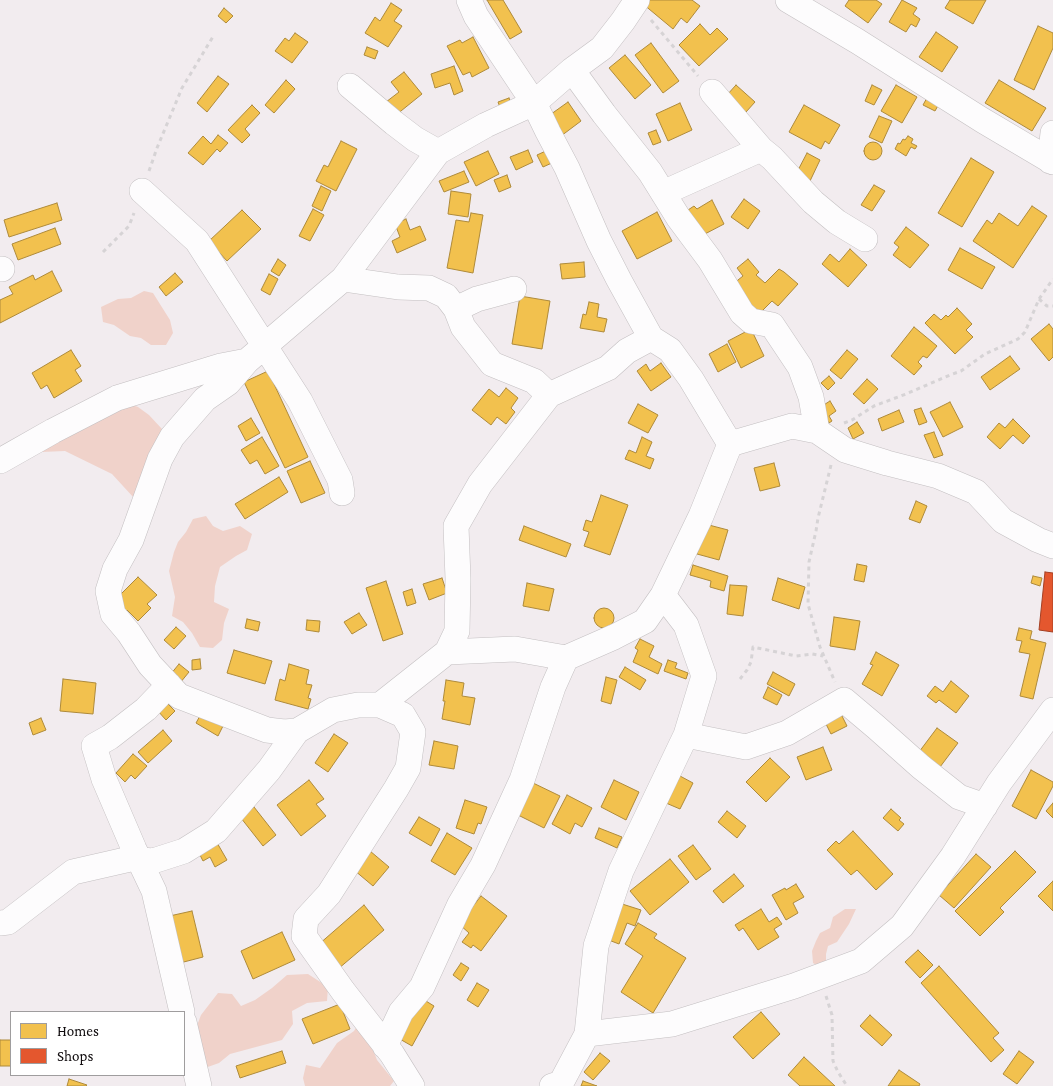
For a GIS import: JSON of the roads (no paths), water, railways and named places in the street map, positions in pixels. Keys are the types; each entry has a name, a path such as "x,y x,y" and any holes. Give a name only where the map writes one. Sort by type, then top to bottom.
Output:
{"street":[{"path":"469,0 476,16 534,103 568,168 599,241 651,338 670,350 691,378 730,444"},
{"path":"788,0 857,40 1051,162 1053,133"},
{"path":"297,731 267,730 179,696 150,664 129,633 113,614 108,591 116,569 131,540 160,459 172,438 205,399 228,383 256,354 343,278 438,152 486,125 534,103 572,70 602,48 636,1"},
{"path":"572,70 650,172 678,217 710,260 742,313 751,321 772,325 800,367 811,397 817,431"},
{"path":"350,86 408,134 438,152"},
{"path":"712,92 760,149 772,158 813,202 837,222 865,239"},
{"path":"663,193 760,149"},
{"path":"142,191 197,241 256,354 304,409 340,480 342,493"},
{"path":"343,278 398,287 429,288 446,296 456,309 463,327 492,364 534,381 549,395"},
{"path":"456,309 477,299 514,289"},
{"path":"380,705 447,652 456,631 458,579 456,526 480,484 549,395 608,368 627,351 651,338"},
{"path":"0,461 53,430 117,398 256,354"},
{"path":"730,444 792,426 817,431 845,450 938,476 976,492 1003,521 1053,546"},
{"path":"447,652 515,650 566,658 645,621 663,595 701,516 730,444"},
{"path":"558,1085 587,1034 596,946 621,871 686,736 704,676 686,625 663,595"},
{"path":"385,1046 401,1012 422,987 460,904 483,865 522,780 553,687 566,658"},
{"path":"169,685 146,709 110,737 94,746 104,778 138,859 154,891 182,1011"},
{"path":"686,736 746,747 787,733 844,700 921,767 959,797 985,806"},
{"path":"0,923 8,922 73,872 130,859 153,861 184,850 216,831 269,770 297,731 334,710 358,704 380,705 403,715 413,732 408,768 329,894 306,919 304,936 343,991 392,1054 412,1086"},
{"path":"587,1034 672,1024 785,989 861,961 902,926 954,856 999,783 1053,710"},
{"path":"185,1026 199,1086"}]}
